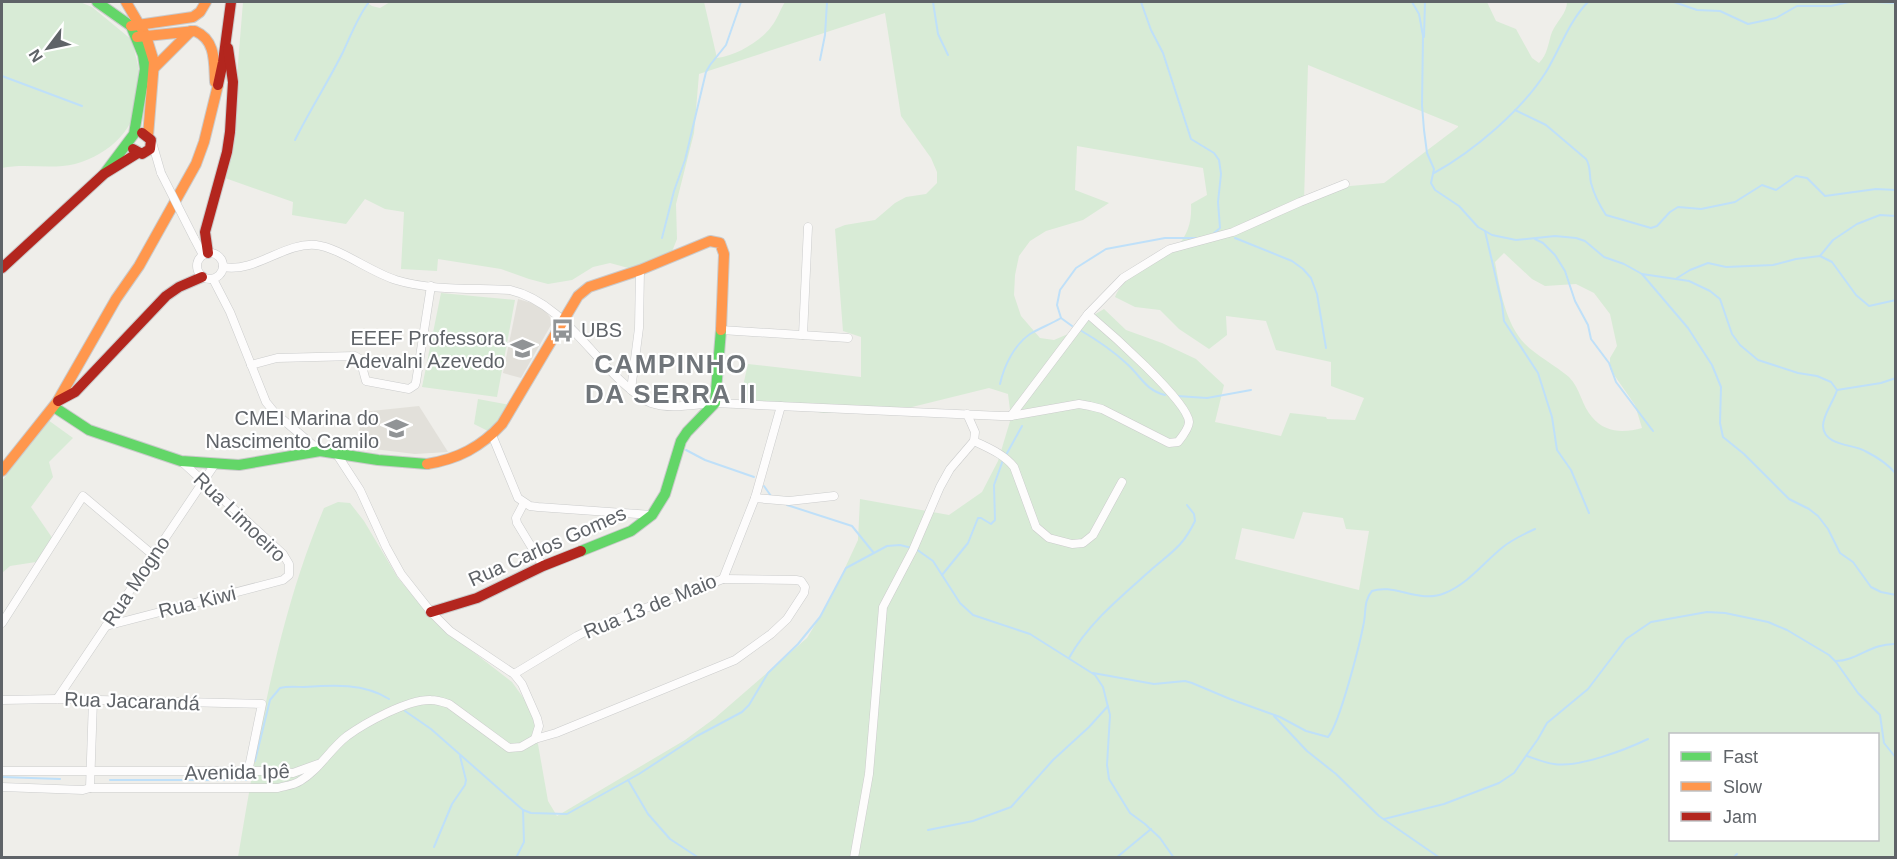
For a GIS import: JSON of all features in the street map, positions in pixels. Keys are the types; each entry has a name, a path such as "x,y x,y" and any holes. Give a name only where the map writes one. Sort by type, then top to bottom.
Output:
{"street":[{"path":"97,2 136,25 184,20 200,12 206,2"},
{"path":"104,174 150,149 153,56 126,2"},
{"path":"2,471 56,404 116,299 139,266 188,181 204,142 226,41 231,2"},
{"path":"142,36 190,31 202,33 208,37 212,46 216,92"},
{"path":"154,68 190,31"},
{"path":"142,36 144,83 131,147 160,170"},
{"path":"226,41 233,82 230,132 227,152 205,232 206,254 197,264 198,272 208,278 230,312 266,402 275,413 320,451"},
{"path":"2,268 104,174 132,136 138,132 150,138 160,170 194,238 206,254 218,255 221,259 223,267 221,274 179,287 166,296 75,392 56,404"},
{"path":"1011,416 1089,314 1123,278 1162,253 1233,232 1345,184"},
{"path":"803,335 808,226"},
{"path":"56,404 89,430 181,461 240,465 320,451 378,460 426,464 455,458 472,450 502,424 578,296 589,287 640,270 710,241 716,241 722,247 724,254 715,403"},
{"path":"223,267 240,268 302,246 319,245 387,277 407,283 520,292 536,300 631,390 652,404 665,406 715,403 1011,416 1078,404 1102,409 1169,443 1178,441 1189,422 1177,400 1089,314"},
{"path":"631,390 639,328 640,270"},
{"path":"251,365 277,358 355,356 360,359 366,381 409,389 416,382 431,286"},
{"path":"721,330 848,338"},
{"name":"Rua Carlos Gomes","path":"431,612 477,597 543,566 631,531 652,515 665,494 681,441 715,403"},
{"name":"Rua 13 de Maio","path":"514,674 595,627 723,579 755,498 781,406"},
{"path":"854,858 869,774 882,613 913,550 940,487 950,469 974,441 974,429 967,414"},
{"path":"492,435 514,491 524,502 538,507 652,515"},
{"path":"974,441 1010,461 1036,527 1049,537 1072,544 1083,543 1093,535 1122,482"},
{"path":"336,453 360,490 396,565 431,612 450,631 514,674 522,684 539,726 535,739"},
{"name":"Rua Limoeiro","path":"181,461 285,556 289,564 288,577"},
{"name":"Rua Mogno","path":"57,699 215,464"},
{"path":"2,622 82,496 153,555"},
{"path":"755,498 789,501 834,496"},
{"path":"524,502 516,518 517,523 543,566"},
{"name":"Rua Kiwi","path":"106,626 288,577"},
{"path":"322,763 346,737 363,726 412,703 422,701 448,705 509,748 521,747 535,739 556,733 735,660 771,634 787,619 804,593 805,586 801,581 796,580 723,579"},
{"name":"Rua Jacarandá","path":"2,700 57,699 262,704 248,772"},
{"path":"90,788 93,700"},
{"name":"Avenida Ipê","path":"2,771 293,773 322,763"},
{"name":"Avenida Ipê","path":"2,787 83,790 90,788 267,790 300,781 322,763"},
{"path":"293,773 300,781"}],"shaded area":[{"name":"EEEF Professora Adevalni Azevedo","path":"518,299 535,304 545,311 550,317 551,325 521,378 503,373"},
{"name":"CMEI Marina do Nascimento Camilo","path":"419,406 448,452 415,454 357,447 362,412"}],"green space":[{"path":"2,2 80,2 92,7 132,40 140,78 138,104 134,116 120,138 100,154 66,166 2,168"},
{"path":"243,2 366,2 380,8 390,2 704,2 717,58 754,43 773,24 785,2 1487,2 1496,21 1516,29 1532,58 1539,63 1546,52 1552,32 1564,13 1567,2 1895,2 1895,857 238,857 253,768 281,636 324,508 338,502 350,503 364,521 398,578 436,623 512,682 532,710 548,801 557,816 685,740 715,718 807,638 830,600 858,540 860,499 949,515 982,492 998,461 1011,418 1008,394 989,388 912,407 872,413 824,413 740,399 748,364 861,377 861,337 843,331 835,229 875,220 895,203 906,197 926,194 937,183 937,172 931,158 901,116 885,13 699,74 694,133 676,204 677,239 671,254 632,269 610,263 593,267 572,280 548,284 501,269 438,259 437,271 401,269 404,212 385,209 365,199 346,224 292,215 293,202 225,178 233,125","holes":["1308,65 1458,126 1458,127 1384,183 1339,187 1304,201","1077,146 1203,168 1207,195 1191,204 1187,232 1181,242 1177,247 1133,274 1115,297 1135,307 1160,310 1179,329 1209,349 1227,335 1226,316 1266,321 1276,350 1331,362 1331,386 1364,398 1355,420 1327,419 1326,417 1290,413 1281,436 1215,422 1224,385 1196,359 1126,330 1104,309 1080,323 1068,334 1054,340 1040,338 1021,316 1014,295 1019,256 1030,241 1046,231 1083,220 1109,203 1075,190","1504,253 1532,279 1545,286 1576,284 1594,293 1610,314 1617,346 1610,358 1610,369 1635,405 1642,428 1628,431 1615,430 1597,422 1589,413 1569,377 1525,344 1518,336 1501,294 1495,262","1303,512 1343,518 1346,529 1369,531 1359,590 1235,559 1242,528 1294,539"]},
{"path":"441,293 515,300 497,397 422,387"},
{"path":"478,399 510,405 492,433 474,424"},
{"path":"48,420 73,438 49,462 53,477 31,507 53,539 36,562 10,566 2,573 2,481"}],"waterway":[{"path":"295,140 369,2"},
{"path":"662,238 685,160 706,72 726,45 741,2"},
{"path":"820,60 825,35 827,2"},
{"path":"933,2 938,34 948,55"},
{"path":"1141,2 1151,30 1163,53 1191,139 1214,153 1219,160 1220,228 1213,234"},
{"path":"1412,2 1419,14 1423,36 1422,105 1427,153 1434,169 1431,183 1435,190 1459,206 1478,227 1492,235 1516,240 1555,236 1576,238 1585,241 1604,257 1642,274 1689,281 1710,291 1720,299 1732,334 1740,345 1758,360 1798,373 1817,376 1831,382 1837,390"},
{"path":"1424,37 1425,2"},
{"path":"1434,173 1481,141 1524,101 1546,72 1570,26 1588,2"},
{"path":"1674,2 1697,10 1720,11 1748,24 1776,18 1797,6 1831,6 1849,2"},
{"path":"1875,2 1896,3"},
{"path":"2,76 82,106"},
{"path":"1515,110 1546,125 1586,159 1592,187 1606,215 1651,228 1657,226 1678,207 1701,209 1735,202 1762,185 1776,190 1796,176 1807,178 1825,196 1876,189 1896,190"},
{"path":"1820,256 1833,240 1857,224 1880,215 1896,216"},
{"path":"1485,231 1504,321 1538,373 1552,417 1557,450 1571,470 1589,513"},
{"path":"1072,326 1061,318 1057,305 1060,290 1076,268 1106,249 1165,238 1196,238"},
{"path":"1235,238 1292,261 1311,278 1317,294 1326,348"},
{"path":"1535,239 1543,243 1555,255 1565,271 1575,301 1588,325 1591,339 1609,363 1616,382 1653,431"},
{"path":"1677,278 1708,263 1726,267 1773,265 1820,256 1832,262 1856,295 1869,306 1896,300"},
{"path":"1642,274 1688,328 1712,365 1721,387 1720,423 1723,437 1744,454 1789,499 1818,516 1828,529 1840,553 1853,562 1871,587 1896,595"},
{"path":"1000,384 1007,363 1019,344 1030,334 1061,318"},
{"path":"1080,330 1115,354 1153,390 1165,395"},
{"path":"1837,390 1881,383 1896,378"},
{"path":"1177,396 1207,398 1251,390"},
{"path":"1837,390 1825,417 1823,426 1825,433 1834,441 1873,455 1896,474"},
{"path":"1006,455 1022,426"},
{"path":"686,450 705,460 754,477"},
{"path":"942,575 968,543 978,518 991,524 995,520 994,485 1003,460"},
{"path":"764,486 771,496"},
{"path":"787,505 852,526 873,552"},
{"path":"1069,658 1086,633 1107,610 1182,542 1195,521 1194,514 1187,505"},
{"path":"1093,673 1154,684 1185,681 1280,717 1306,731 1328,737 1338,716 1349,682 1369,594 1380,589 1426,596 1445,593 1469,578 1507,544 1535,529"},
{"path":"405,711 431,729 523,810 531,813 567,814 639,774 697,736 742,712 749,705 768,673 798,644 820,617 846,568 887,546 900,545 916,549 933,561 960,603 973,615 1030,634 1095,675 1103,687 1110,715 1107,765 1109,779 1130,813 1160,838 1174,858"},
{"path":"1384,819 1444,804 1499,783 1514,773 1547,723 1588,689 1626,639 1651,622 1707,612 1725,613 1768,622 1787,630 1829,655 1858,693 1880,715 1884,743 1896,758"},
{"path":"1836,661 1851,658 1879,646 1896,644"},
{"path":"255,761 270,700 280,688 348,686 369,690 389,699"},
{"path":"928,830 973,821 1011,807 1053,760 1108,706"},
{"path":"1274,716 1307,751 1336,774 1379,816 1440,858"},
{"path":"1527,756 1564,765 1614,753 1648,739"},
{"path":"434,847 452,804 465,785 466,780 460,756"},
{"path":"2,777 60,779"},
{"path":"110,780 246,780 251,778"},
{"path":"628,780 648,814 670,839 699,858"},
{"path":"516,858 524,842 523,810"},
{"path":"1116,858 1151,829"},
{"path":"1733,858 1737,854"}],"traffic: fast":[{"path":"97,2 131,26 143,55 145,69 134,134 104,174"},
{"path":"581,551 631,531 652,515 665,494 681,441 715,403 721,330"},
{"path":"54,407 89,430 181,461 239,465 320,451 378,460 427,464"}],"traffic: slow":[{"path":"126,2 146,36 154,62 148,136"},
{"path":"131,26 193,17 200,12 206,2"},
{"path":"154,68 191,31"},
{"path":"137,37 195,31 202,35 207,40 214,59 215,82"},
{"path":"2,471 57,402 116,299 139,266 196,164 204,142 218,85"},
{"path":"427,464 449,459 468,451 502,424 578,296 589,287 640,270 710,241 720,243 724,254 721,330"}],"traffic: jam":[{"path":"218,85 231,2"},
{"path":"208,253 205,232 227,152 230,132 233,82 228,48"},
{"path":"133,149 142,154 150,149 151,140 142,133"},
{"path":"2,268 104,174 138,153"},
{"path":"58,401 75,392 166,296 179,287 202,277"},
{"path":"431,612 477,598 543,566 581,551"}],"place":[{"name":"UBS","path":"563,330"},
{"name":"EEEF Professora Adevalni Azevedo","path":"523,349"},
{"name":"CMEI Marina do Nascimento Camilo","path":"397,429"}],"district":[{"name":"CAMPINHO DA SERRA II","path":"671,379"}]}
